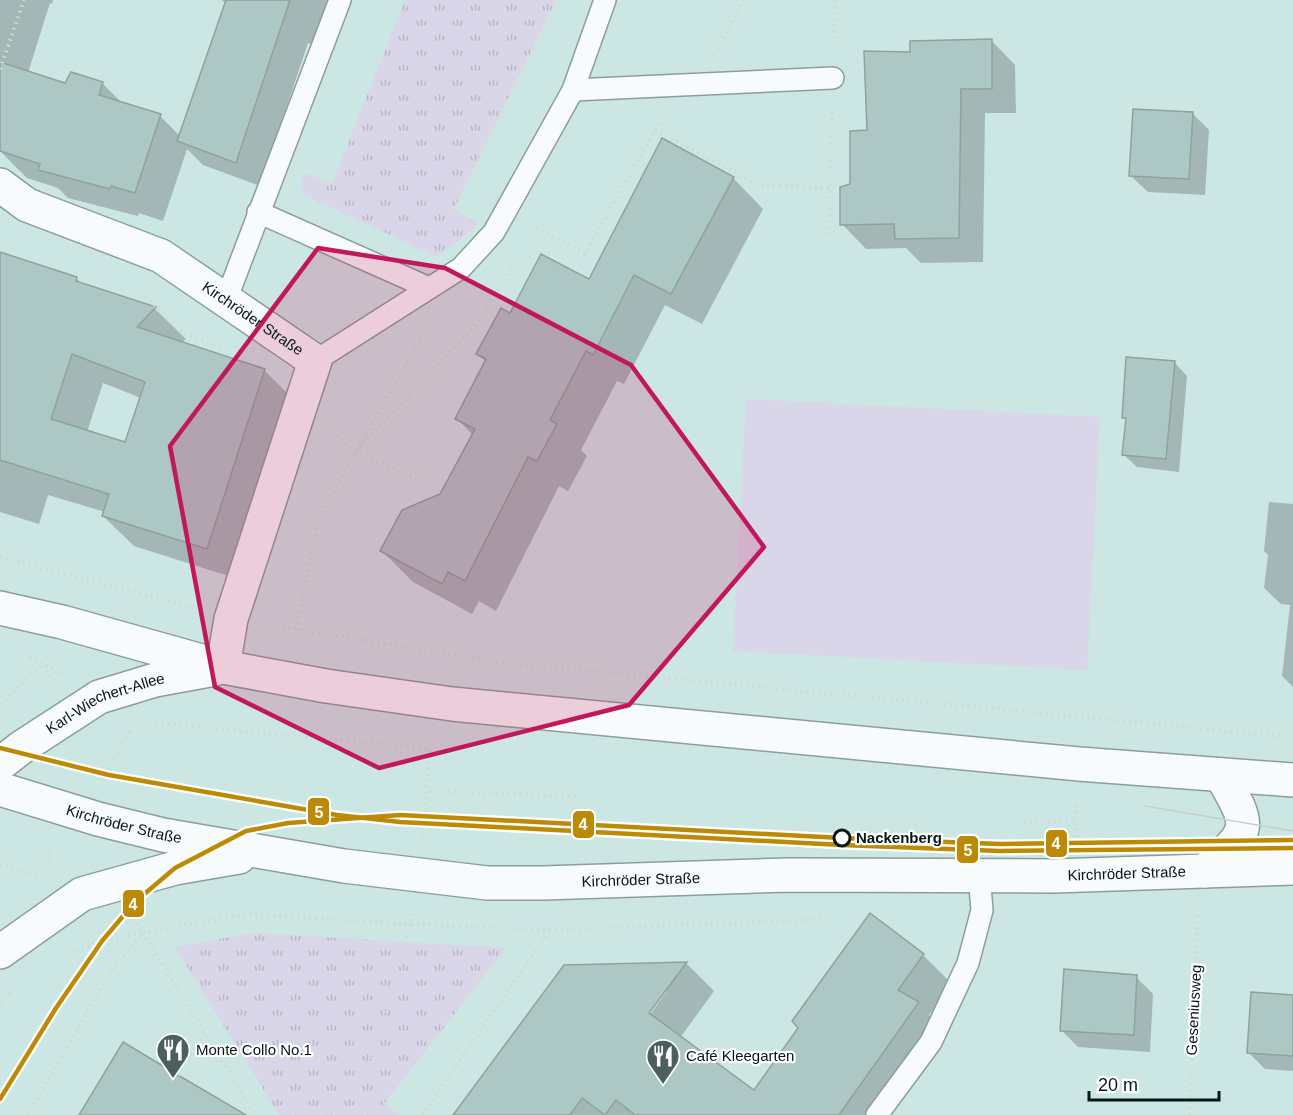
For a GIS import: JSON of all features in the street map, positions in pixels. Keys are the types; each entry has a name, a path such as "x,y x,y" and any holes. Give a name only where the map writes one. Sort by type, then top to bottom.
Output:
{"main road":[{"name":"Kirchröder Straße","path":"0,185 27,206 161,256 315,361 231,619 223,668"},
{"path":"0,608 71,625 223,668 452,704 1079,764 1293,780"},
{"name":"Karl-Wiechert-Allee","path":"0,770 99,697 154,680 223,668"},
{"name":"Kirchröder Straße","path":"0,770 98,819 163,835 354,868 487,883 788,875 1077,875 1293,868"},
{"path":"1204,871 1237,841 1244,822 1241,809 1221,775"},
{"path":"0,952 82,894 175,868 259,853"}],"lane":[{"path":"226,300 340,0"},
{"path":"315,361 461,268 494,232 573,90 605,0"},
{"path":"573,90 833,78"},
{"path":"258,212 429,288"},
{"path":"877,1115 931,1042 968,963 982,909 979,876"}],"path":[{"path":"0,69 24,0"},
{"path":"531,237 537,227 585,254 655,130 690,84 743,0"},
{"path":"829,234 835,0"},
{"path":"655,130 758,184 831,188"},
{"path":"356,452 477,324 519,256"},
{"path":"134,286 183,333 224,348"},
{"path":"297,630 318,518 426,329"},
{"path":"300,406 356,452 420,480"},
{"path":"0,556 231,619 497,662 1293,737"},
{"path":"0,704 45,664 134,721 429,748 420,875 411,924 371,1058 326,1115"},
{"path":"1077,875 1075,821 1079,764"},
{"path":"426,791 576,796"},
{"path":"1024,823 1075,821"},
{"path":"0,864 127,912 143,933 255,1115"},
{"name":"Geseniusweg","path":"1190,1115 1199,906"},
{"path":"69,953 102,941 247,914 550,930 812,919"},
{"path":"422,1115 550,930"},
{"path":"28,1115 111,971 143,933"},
{"path":"0,1002 21,983"},
{"path":"178,1075 204,1033"}],"highlighted area":[{"path":"318,248 445,268 631,365 764,547 629,705 379,768 215,687 170,446"}],"green space":[{"path":"405,0 556,0 454,209 479,224 437,257 300,193 304,173 332,184"},
{"path":"746,399 1100,417 1087,670 733,651"},
{"path":"252,933 506,948 384,1104 400,1115 279,1115 175,947"}],"building":[{"path":"226,0 290,0 236,163 177,141"},
{"path":"992,39 992,89 961,89 959,238 895,239 894,224 840,225 840,187 850,184 850,131 867,130 864,51 910,52 910,41"},
{"path":"0,62 65,83 71,72 103,82 99,95 161,114 135,193 111,186 110,189 38,170 40,164 0,151"},
{"path":"1133,109 1193,112 1189,179 1129,176"},
{"path":"662,138 734,177 671,294 634,275 593,355 586,351 550,420 557,424 537,461 528,457 465,581 448,572 442,584 380,551 402,510 440,494 475,429 455,419 486,359 476,354 501,308 510,313 541,254 589,279"},
{"path":"0,252 77,277 76,281 156,307 137,327 265,369 207,549 102,516 109,494 0,460","holes":["72,354 145,382 125,442 51,419"]},
{"path":"1126,357 1175,361 1166,459 1122,455 1126,418 1122,418"},
{"path":"870,913 924,954 898,990 919,1002 839,1115 635,1115 616,1100 605,1115 582,1098 570,1115 453,1115 564,965 687,962 649,1013 754,1090 798,1028 792,1021"},
{"path":"1064,969 1137,975 1134,1035 1060,1031"},
{"path":"1251,992 1293,995 1293,1056 1247,1053"},
{"path":"123,1042 178,1075 246,1115 79,1115"}],"tram line":[{"path":"1145,806 1293,831"}],"transit line":[{"name":"5","path":"0,748 109,775 337,815 400,822 1000,851 1293,848"},
{"name":"4","path":"0,1099 56,1008 102,941 135,902 175,868 246,831 288,823 400,815 1000,844 1293,840"}],"place":[{"name":"Nackenberg","path":"842,838"},
{"name":"Monte Collo No.1","path":"173,1079"},
{"name":"Café Kleegarten","path":"663,1085"}]}
